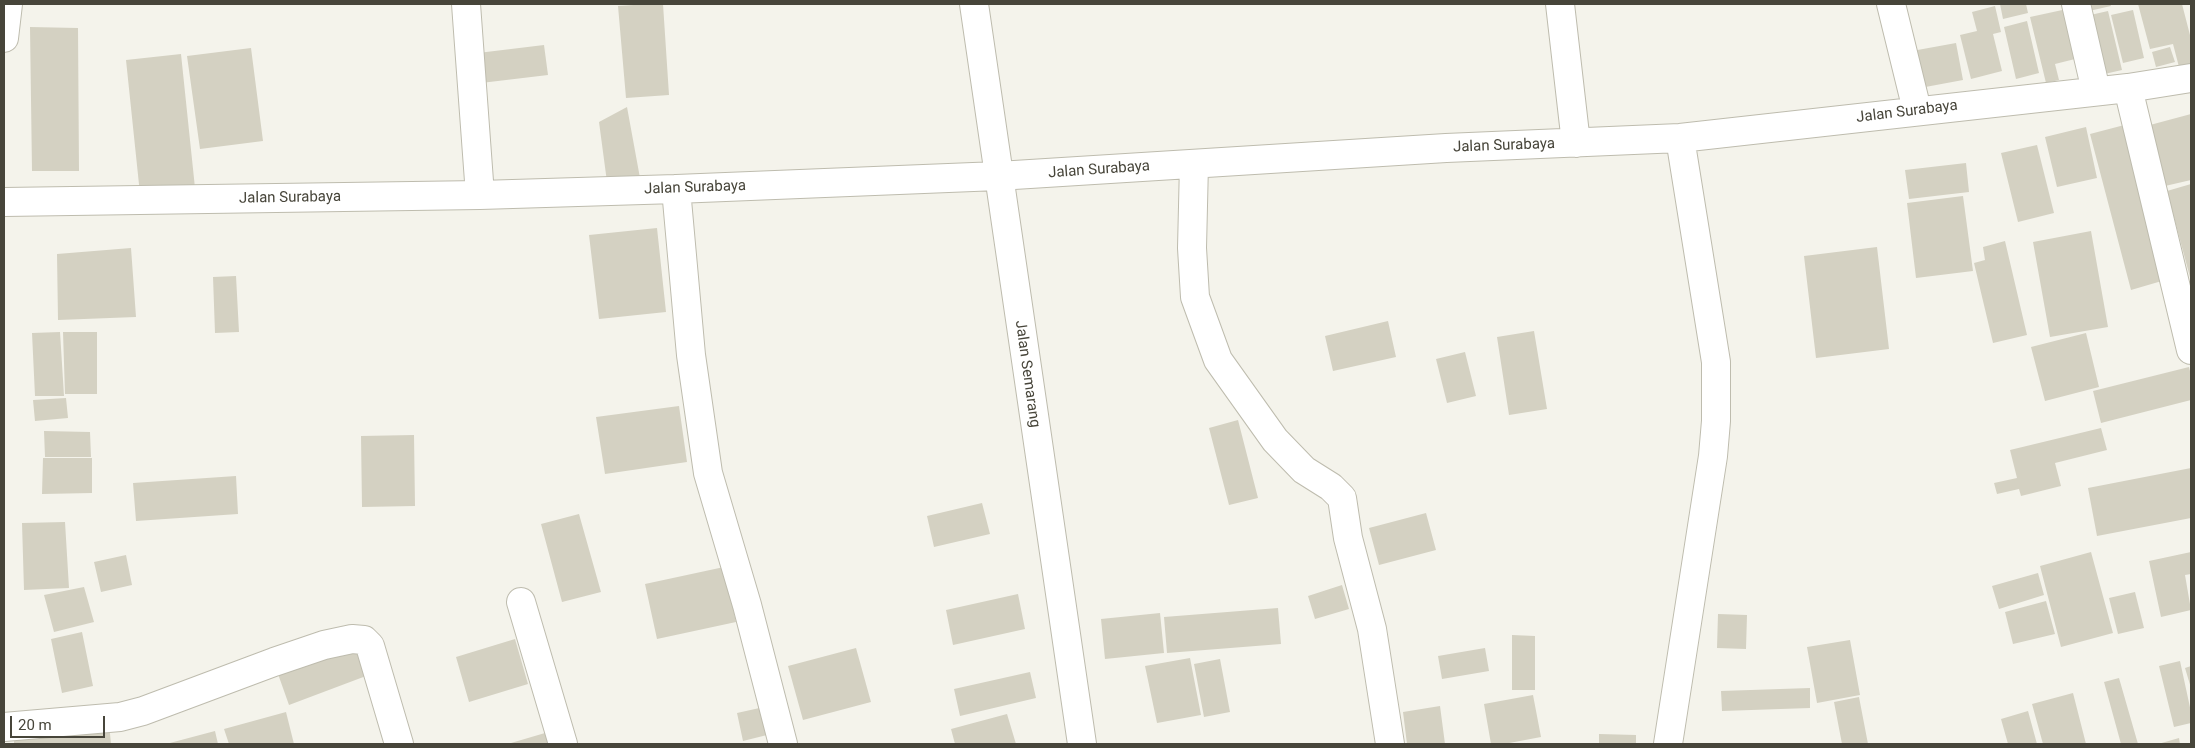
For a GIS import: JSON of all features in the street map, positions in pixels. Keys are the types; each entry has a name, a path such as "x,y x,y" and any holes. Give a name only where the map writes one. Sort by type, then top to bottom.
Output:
{"street":[{"path":"4,38 8,4"},
{"path":"466,4 480,195"},
{"name":"Jalan Semarang","path":"974,4 1082,744"},
{"path":"1560,4 1576,143"},
{"path":"1891,4 1917,110"},
{"path":"2076,4 2096,91"},
{"name":"Jalan Surabaya","path":"4,202 480,195 676,189 998,176 1446,148 1680,138 1917,110 2128,88 2191,78"},
{"path":"2128,88 2191,350"},
{"path":"1668,744 1713,456 1716,420 1716,362 1680,138"},
{"path":"1194,164 1192,248 1195,297 1218,360 1275,440 1304,470 1331,487 1342,498 1348,538 1372,629 1390,744"},
{"path":"676,189 688,337 708,473 748,605 783,744"},
{"path":"521,602 563,744"},
{"path":"4,728 120,716 143,711 282,659 324,645 352,639 364,640 370,646 399,744"}],"building":[{"path":"663,4 669,95 626,98 618,6"},
{"path":"2000,4 2026,4 2028,13 2003,19"},
{"path":"2087,4 2110,4 2111,6 2089,11"},
{"path":"2138,4 2182,4 2191,39 2191,64 2179,67 2173,44 2150,49"},
{"path":"1995,6 2001,32 1993,34 2002,71 1971,79 1960,35 1977,31 1972,12"},
{"path":"2067,9 2079,58 2055,64 2059,80 2046,83 2030,17"},
{"path":"2133,10 2144,58 2123,63 2111,15"},
{"path":"2108,11 2122,70 2100,75 2086,16"},
{"path":"2027,21 2039,73 2016,79 2004,27"},
{"path":"30,27 78,28 79,171 32,171"},
{"path":"1956,43 1963,80 1920,88 1912,51"},
{"path":"544,45 548,75 481,83 478,53"},
{"path":"2170,47 2175,62 2156,67 2152,52"},
{"path":"251,48 263,141 200,149 187,56"},
{"path":"181,54 195,188 140,194 126,60"},
{"path":"627,107 640,178 607,182 599,122"},
{"path":"2191,114 2191,180 2165,186 2150,125"},
{"path":"2132,123 2172,278 2131,290 2090,134"},
{"path":"2086,127 2097,178 2057,187 2045,137"},
{"path":"2037,145 2054,213 2018,222 2001,153"},
{"path":"1966,163 1969,192 1909,199 1905,170"},
{"path":"2191,184 2191,281 2167,191"},
{"path":"1963,196 1973,271 1916,278 1907,203"},
{"path":"657,228 666,312 599,319 589,235"},
{"path":"2091,231 2108,327 2050,337 2033,242"},
{"path":"2005,241 2027,335 1993,343 1974,263 1985,260 1983,247"},
{"path":"1877,247 1889,349 1816,358 1804,256"},
{"path":"131,248 136,317 58,320 57,254"},
{"path":"236,276 239,332 215,333 213,277"},
{"path":"1388,321 1396,357 1333,371 1325,336"},
{"path":"1534,331 1547,409 1509,415 1497,337"},
{"path":"60,332 64,396 35,396 32,333"},
{"path":"63,332 97,332 97,394 65,394"},
{"path":"2086,333 2099,387 2045,401 2031,347"},
{"path":"1465,352 1476,396 1447,403 1436,359"},
{"path":"2189,367 2191,375 2191,400 2101,423 2093,391"},
{"path":"66,398 68,418 35,421 33,400"},
{"path":"679,406 687,462 605,474 596,417"},
{"path":"1238,420 1258,498 1229,505 1209,428"},
{"path":"2101,428 2107,450 2055,463 2061,486 2021,496 2019,489 1997,494 1994,483 2017,478 2010,450"},
{"path":"44,431 90,432 91,457 45,457"},
{"path":"414,435 415,506 362,507 361,436"},
{"path":"43,458 92,458 92,493 42,494"},
{"path":"2191,468 2191,518 2097,536 2088,488"},
{"path":"236,476 238,514 136,521 133,483"},
{"path":"982,503 990,534 934,547 927,516"},
{"path":"1426,513 1436,550 1379,565 1369,528"},
{"path":"579,514 601,592 562,602 541,524"},
{"path":"65,522 69,588 24,590 22,523"},
{"path":"2091,552 2113,633 2061,647 2040,566"},
{"path":"2191,552 2191,574 2185,575 2191,610 2161,617 2149,561"},
{"path":"126,555 132,585 101,592 94,562"},
{"path":"724,567 736,622 657,639 645,584"},
{"path":"2038,573 2044,595 1999,609 1992,586"},
{"path":"1342,585 1349,609 1315,619 1308,596"},
{"path":"84,587 94,622 54,632 44,595"},
{"path":"2135,592 2144,628 2118,634 2109,598"},
{"path":"1018,594 1025,629 953,645 946,610"},
{"path":"2046,601 2055,634 2013,644 2005,612"},
{"path":"1278,608 1281,644 1167,653 1164,617"},
{"path":"1160,613 1164,653 1105,659 1101,619"},
{"path":"1718,614 1747,615 1746,649 1717,648"},
{"path":"82,632 93,686 62,693 51,639"},
{"path":"1512,635 1535,636 1535,690 1512,690"},
{"path":"515,639 528,684 469,702 456,657"},
{"path":"1850,640 1860,695 1817,703 1807,647"},
{"path":"355,645 366,676 289,705 278,674"},
{"path":"856,648 871,702 803,720 788,666"},
{"path":"1485,648 1489,671 1442,679 1438,656"},
{"path":"1190,658 1201,715 1157,723 1145,666"},
{"path":"1220,659 1230,712 1204,717 1194,664"},
{"path":"2180,661 2191,712 2191,723 2174,727 2159,666"},
{"path":"2191,666 2191,688 2185,668"},
{"path":"1030,672 1036,698 960,716 954,689"},
{"path":"2119,678 2138,744 2121,744 2104,682"},
{"path":"1810,688 1810,708 1722,711 1721,691"},
{"path":"2073,693 2086,744 2043,744 2032,704"},
{"path":"1533,695 1541,737 1504,744 1491,744 1484,704"},
{"path":"1859,697 1868,744 1842,744 1834,702"},
{"path":"1440,706 1445,744 1407,744 1403,712"},
{"path":"764,707 771,734 743,741 737,713"},
{"path":"2028,711 2037,744 2008,744 2001,719"},
{"path":"286,712 294,744 229,744 224,729"},
{"path":"1007,714 1016,744 955,744 951,729"},
{"path":"109,723 111,744 14,744 14,731"},
{"path":"215,731 218,744 166,744"},
{"path":"545,733 548,744 511,744 511,743"},
{"path":"1599,734 1636,735 1636,744 1599,744"},
{"path":"2179,738 2180,744 2158,744"}]}
